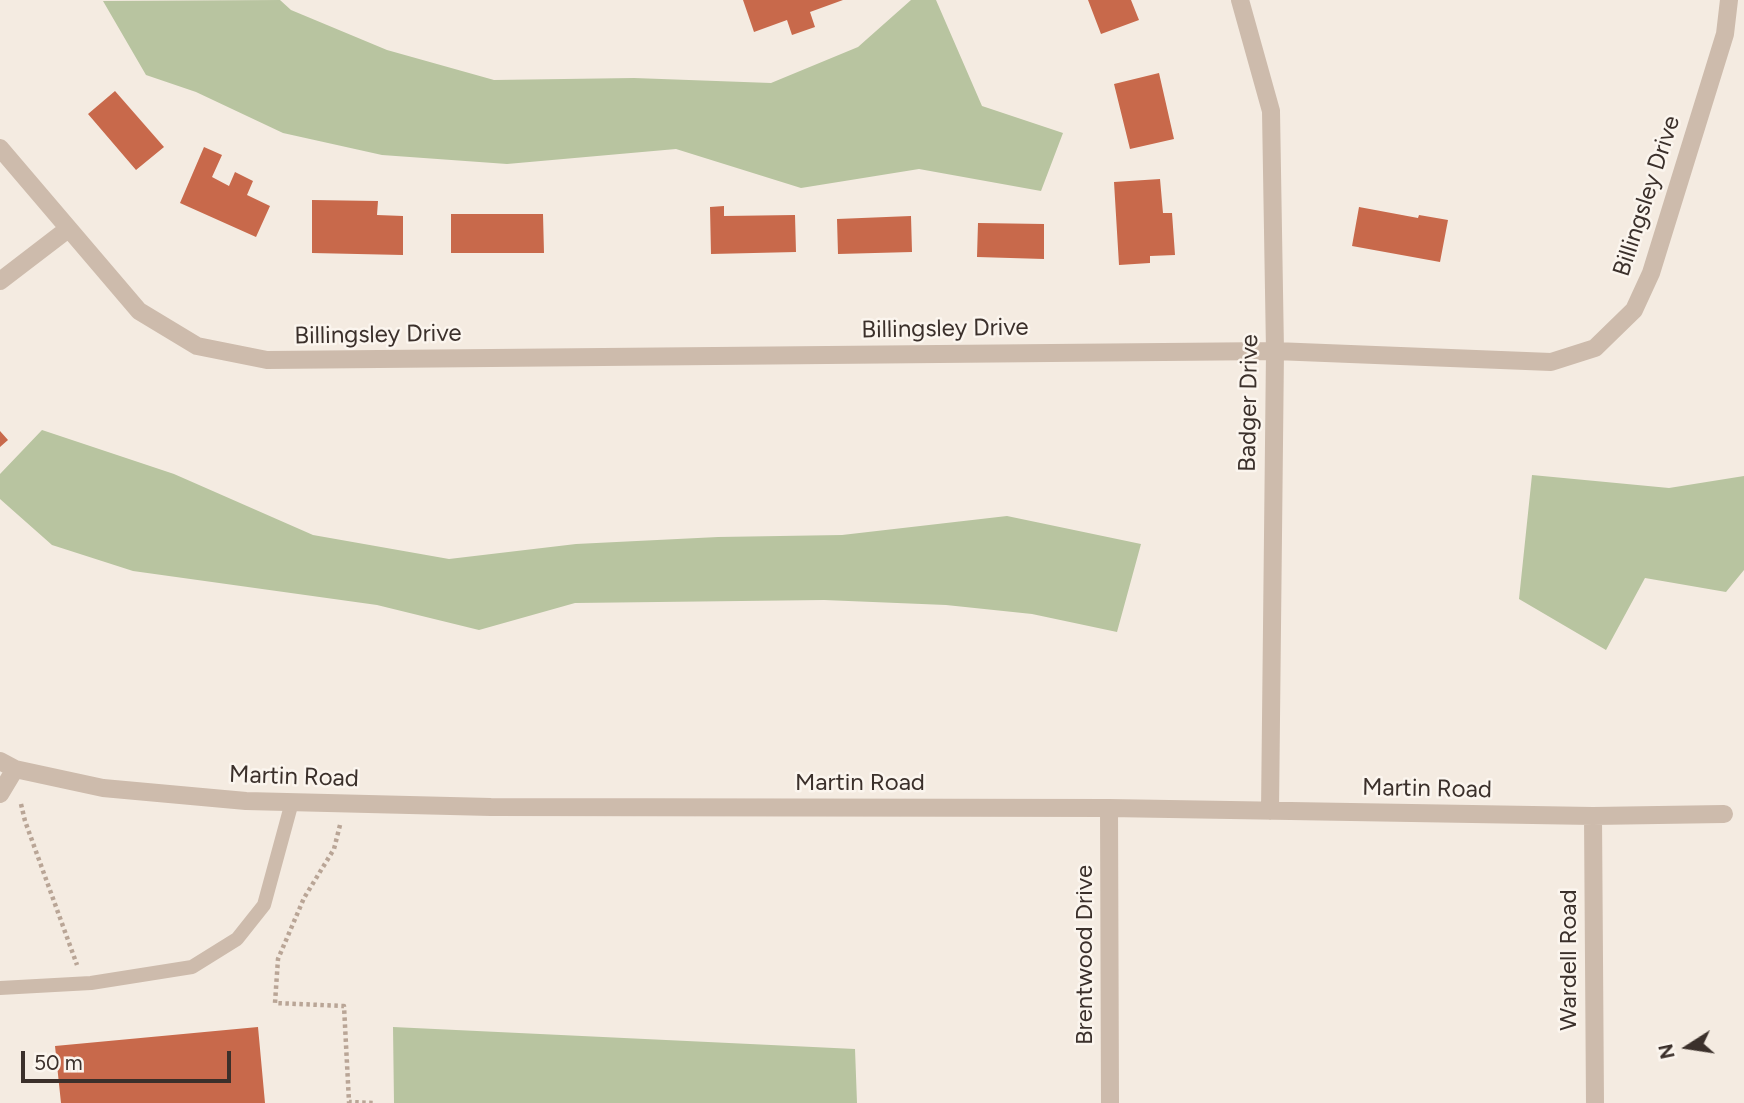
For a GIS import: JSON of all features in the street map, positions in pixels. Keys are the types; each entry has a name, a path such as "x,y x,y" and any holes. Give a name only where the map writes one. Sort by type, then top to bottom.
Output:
{"street":[{"name":"Badger Drive","path":"1240,0 1271,111 1275,351 1270,811"},
{"name":"Billingsley Drive","path":"0,148 139,311 197,346 267,360 1275,351 1551,362 1595,348 1633,310 1651,273 1725,34 1729,0"},
{"path":"0,281 68,229"},
{"path":"0,794 7,765"},
{"name":"Martin Road","path":"7,765 103,789 246,801 491,807 1109,808 1593,816 1724,814"},
{"name":"Brentwood Drive","path":"1109,808 1110,1103"},
{"name":"Wardell Road","path":"1593,816 1595,1103"}],"lane":[{"path":"0,988 84,984 192,967 237,939 264,905 292,802"}],"path":[{"path":"7,765 84,984"},
{"path":"341,803 341,823 334,849 304,898 278,959 275,1003 344,1006 349,1102 375,1103"}],"green space":[{"path":"280,0 291,10 387,50 494,80 634,78 771,83 858,47 911,0 936,0 982,106 1063,133 1041,191 919,169 801,188 676,149 507,164 382,155 283,133 196,92 146,75 103,1"},
{"path":"42,430 174,474 313,535 449,559 576,544 718,537 842,535 1007,516 1141,544 1117,632 1032,614 946,605 824,600 575,603 479,630 377,605 133,571 52,545 0,499 0,474"},
{"path":"1532,475 1669,488 1744,476 1744,570 1726,592 1645,578 1606,650 1519,599"},
{"path":"393,1027 855,1049 857,1103 394,1103"}],"building":[{"path":"743,0 843,0 810,12 815,27 792,35 787,20 754,32"},
{"path":"1088,0 1131,0 1139,20 1101,34"},
{"path":"1159,73 1174,139 1130,149 1114,84"},
{"path":"115,91 164,147 136,170 88,114"},
{"path":"204,147 222,155 212,177 229,186 235,172 253,181 247,195 270,206 256,237 180,203"},
{"path":"1160,179 1163,213 1172,213 1175,255 1150,256 1150,263 1119,265 1114,182"},
{"path":"312,200 378,201 377,215 403,216 403,255 312,253"},
{"path":"724,206 724,216 795,215 796,252 711,254 710,207"},
{"path":"1359,207 1418,218 1419,215 1448,220 1440,262 1352,246"},
{"path":"451,214 543,214 544,253 451,253"},
{"path":"911,216 912,252 838,254 837,219"},
{"path":"978,223 1044,224 1044,259 977,257"},
{"path":"0,431 8,440 0,447"},
{"path":"258,1027 265,1103 61,1103 55,1046"}]}
